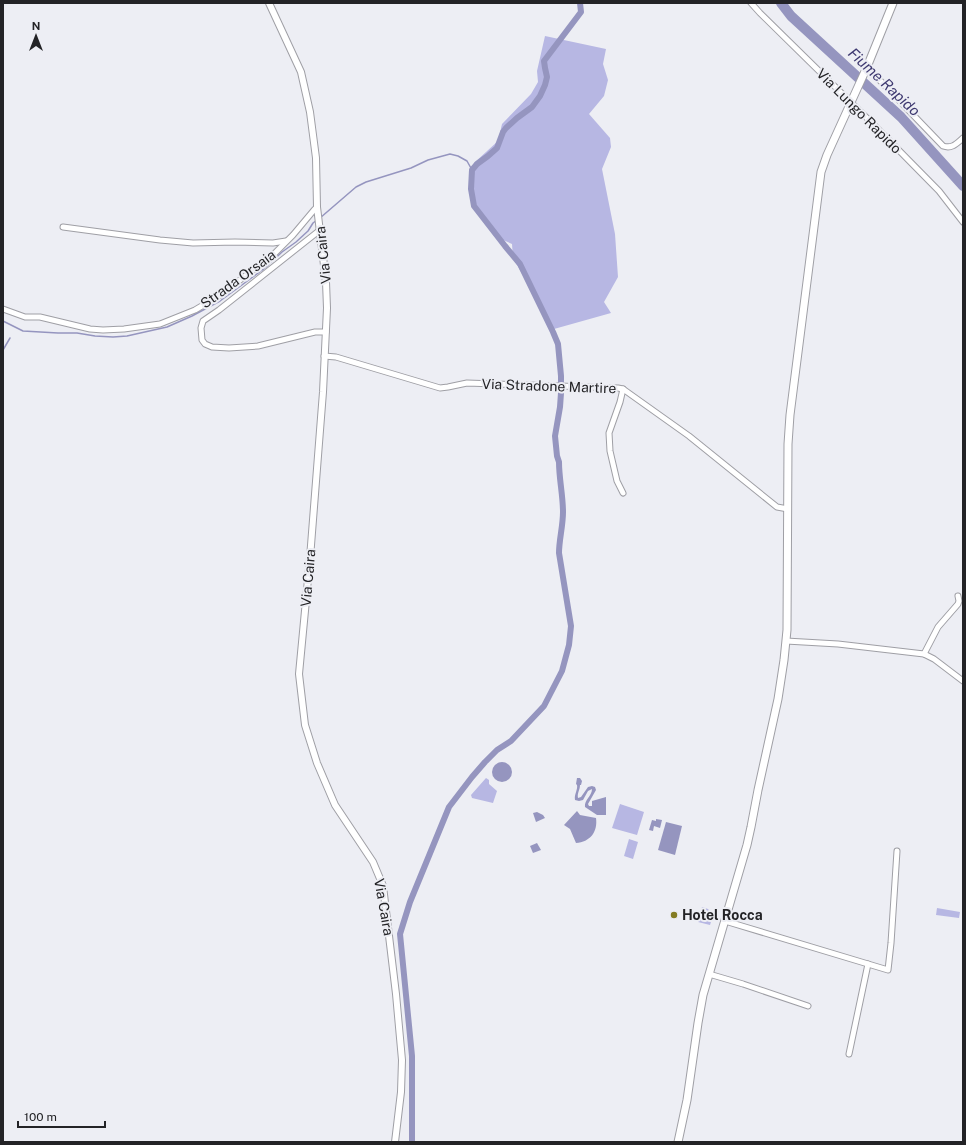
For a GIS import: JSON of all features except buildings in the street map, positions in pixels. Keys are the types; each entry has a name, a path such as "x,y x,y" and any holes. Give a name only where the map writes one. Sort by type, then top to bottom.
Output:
{"main road":[{"path":"678,1142 687,1100 703,995 750,833 778,699 784,660 786,641 788,444 790,415 821,172 893,3"}],"street":[{"name":"Via Caira","path":"269,3 301,72 310,112 316,158 317,207 326,282 326,332 310,558 299,674 305,725 317,763 335,805 373,862 382,881 396,994 402,1060 401,1092 395,1142"},
{"name":"Via Lungo Rapido","path":"751,3 852,100 873,124 939,191 963,222"},
{"path":"867,67 942,146 948,148 955,145 963,138"},
{"name":"Strada Orsaia","path":"3,309 26,317 40,317 90,329 124,329 160,324 195,310 222,294 275,252 306,221 317,207"},
{"path":"63,227 193,243 273,243 287,241"},
{"path":"320,230 203,321 201,333 202,340 206,344 212,347 229,348 258,346 315,332 326,332"},
{"name":"Via Stradone Martire","path":"324,356 336,357 440,388 448,388 467,383 623,389 688,436 777,507 788,509"},
{"path":"623,389 610,433 610,451 617,481 623,493"},
{"path":"924,654 938,627 958,604 958,596"},
{"path":"786,641 852,646 924,654 934,659 963,681"},
{"path":"725,921 888,970 892,935 897,851"},
{"path":"849,1054 868,964"},
{"path":"709,974 808,1006"}],"shaded area":[{"path":"545,36 606,49 603,64 608,80 604,96 589,114 610,138 611,147 602,169 615,234 618,277 604,302 611,313 554,329 513,258 512,244 494,236 473,199 474,163 498,141 502,124 531,94 538,82 537,71"},
{"path":"502,762 509,765 512,772 509,779 502,782 495,779 492,772 495,765"},
{"path":"486,778 489,780 489,784 497,791 493,803 472,798 471,795"},
{"path":"577,778 580,778 582,781 578,798 581,797 588,787 595,787 596,790 588,804 589,806 592,806 592,801 606,797 606,815 597,815 585,807 592,789 588,791 583,800 575,800"},
{"path":"620,804 644,812 637,835 612,828"},
{"path":"577,811 580,815 596,818 596,828 592,835 585,841 576,843 570,829 564,825"},
{"path":"537,812 545,818 536,822 533,813"},
{"path":"656,819 662,820 660,828 654,826 653,831 649,830 652,820 656,821"},
{"path":"666,822 682,826 675,855 658,850"},
{"path":"629,839 638,842 633,859 624,856"},
{"path":"537,843 541,850 533,853 530,846"},
{"path":"702,907 708,909 713,915 710,925 698,922"},
{"path":"937,908 960,912 959,918 936,915"}],"waterway":[{"path":"412,1142 412,1056 400,934 410,902 449,807 485,762 497,750 511,741 544,706 562,671 569,645 571,626 559,553 563,512 559,462 555,436 561,393 558,344 520,264 474,206 471,189 472,170 477,164 497,148 506,128 532,107 540,96 547,77 544,61 581,12 580,3"},
{"name":"Fiume Rapido","path":"781,3 791,16 901,117 963,186"},
{"path":"320,218 356,187 366,182 411,168 428,160 450,154 467,161 472,170"},
{"path":"3,321 23,331 77,333 113,337 127,336 167,327 220,301 265,268 308,231 317,220"},
{"path":"3,350 10,338"}],"place":[{"name":"Hotel Rocca","path":"674,915"}]}
